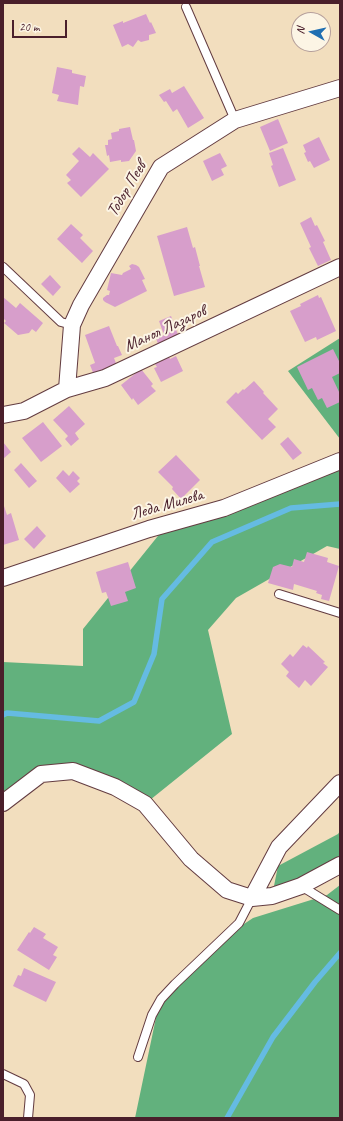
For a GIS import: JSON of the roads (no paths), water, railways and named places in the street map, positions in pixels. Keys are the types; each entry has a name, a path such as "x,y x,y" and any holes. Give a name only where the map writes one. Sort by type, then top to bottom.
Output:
{"street":[{"name":"Тодор Пеев","path":"67,389 72,325 81,305 161,167 235,120 340,88"},
{"name":"Манол Лазаров","path":"3,415 24,411 67,389 105,378 340,268"},
{"name":"Леда Милева","path":"3,578 149,529 224,508 340,461"},
{"path":"3,803 41,774 73,771 115,786 145,804 191,859 227,890 252,898 272,896 301,886 340,865"},
{"path":"252,898 279,847 340,783"}],"lane":[{"path":"186,7 235,120"},
{"path":"3,267 61,322 72,325"},
{"path":"279,594 340,613"},
{"path":"301,886 340,910"},
{"path":"138,1057 152,1015 161,999 239,923 252,898"},
{"path":"3,1074 24,1084 30,1096 28,1118"}],"waterway":[{"path":"3,715 7,713 99,721 134,702 154,654 162,599 212,542 291,508 340,504"},
{"path":"227,1118 273,1037 315,982 340,953"}]}
